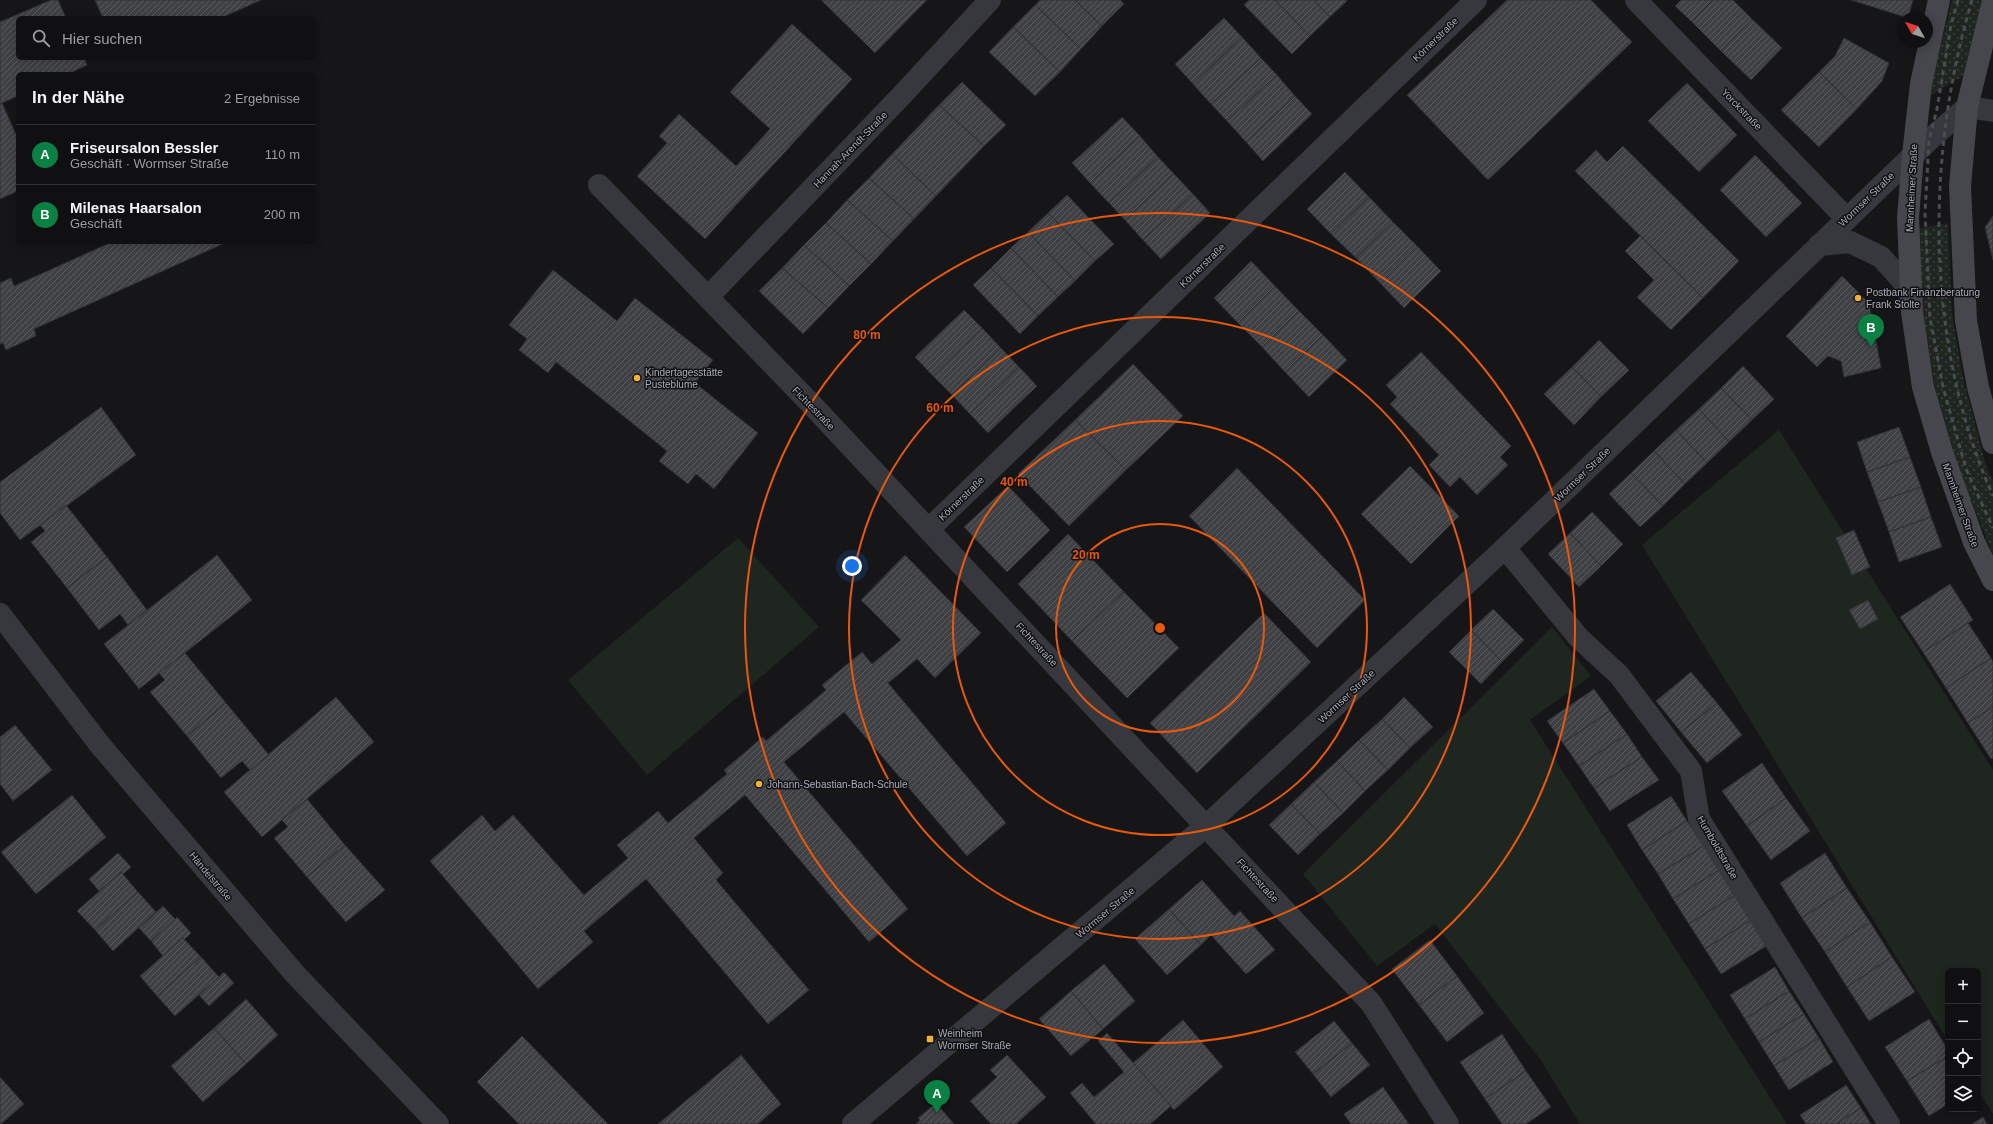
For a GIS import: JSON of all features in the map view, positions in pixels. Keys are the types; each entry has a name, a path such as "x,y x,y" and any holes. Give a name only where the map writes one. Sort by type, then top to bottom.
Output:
{"main road":[{"name":"Mannheimer Straße","path":"1939,0 1920,84 1912,155 1908,218 1911,298 1923,387 1942,452 1974,542 1993,580"},
{"path":"1993,2 1967,106 1960,186 1966,321 1978,387 1993,443"}],"street":[{"name":"Hannah-Arendt-Straße","path":"708,296 902,95 990,0"},
{"name":"Körnerstraße","path":"929,529 1476,0"},
{"name":"Yorckstraße","path":"1636,0 1847,219"},
{"name":"Wormser Straße","path":"852,1124 1207,825 1505,548 1912,155 1967,106"},
{"path":"1967,106 1993,112"},
{"name":"Fichtestraße","path":"599,185 708,296 929,529 1207,825 1371,1003 1448,1124"},
{"name":"Wormser Straße","path":"1819,245 1850,242 1881,257 1902,280 1911,298"},
{"name":"Humboldtstraße","path":"1505,548 1579,638 1619,675 1691,771 1699,819 1890,1124"},
{"name":"Händelstraße","path":"0,614 100,745 295,974 438,1124"}],"shaded area":[{"path":"1952,0 1982,0 1963,76 1928,97"},
{"path":"1948,223 1952,315 1963,378 1986,466 1993,481 1993,555 1960,472 1936,392 1924,321 1917,229"},
{"path":"1779,430 1993,770 1993,1114 1981,1095 1981,968 1945,968 1945,1036 1642,545"},
{"path":"738,538 819,627 647,775 568,680"},
{"path":"1552,627 1591,676 1530,720 1787,1124 1580,1124 1540,1059 1435,924 1377,966 1303,874"}],"building":[{"path":"51,0 58,0 65,16 16,16 16,60 85,60 87,65 72,72 16,72 16,97 2,103 16,134 16,192 0,199 0,22"},
{"path":"95,0 261,0 225,16 102,16"},
{"path":"821,0 927,0 875,53"},
{"path":"1040,0 1075,0 1102,26 1081,49 1035,5"},
{"path":"1075,0 1120,0 1124,4 1102,26"},
{"path":"1249,0 1275,0 1310,36 1292,54 1244,5"},
{"path":"1275,0 1314,0 1330,17 1310,36"},
{"path":"1314,0 1346,0 1347,1 1330,17"},
{"path":"1507,0 1591,0 1632,42 1488,180 1407,95"},
{"path":"1681,0 1713,0 1692,22 1675,6"},
{"path":"1713,0 1733,0 1752,19 1721,51 1692,22"},
{"path":"1851,0 1913,0 1910,12 1897,12 1897,15"},
{"path":"1035,5 1081,49 1060,72 1013,27"},
{"path":"1224,18 1242,37 1193,84 1175,64"},
{"path":"1752,19 1782,48 1751,80 1721,51"},
{"path":"792,24 852,79 705,239 637,176 667,143 659,136 679,114 736,166 770,129 730,92"},
{"path":"1013,27 1060,72 1035,96 989,52"},
{"path":"1242,37 1261,58 1211,104 1193,84"},
{"path":"1844,38 1889,63 1882,81 1857,109 1819,72 1835,56"},
{"path":"1261,58 1277,75 1227,121 1211,104"},
{"path":"1819,72 1857,109 1819,147 1781,110"},
{"path":"1277,75 1295,96 1246,142 1227,121"},
{"path":"962,82 1006,125 984,146 939,105"},
{"path":"1687,83 1737,135 1699,172 1648,121"},
{"path":"1295,96 1312,114 1263,161 1246,142"},
{"path":"939,105 984,146 936,196 892,154"},
{"path":"1122,117 1140,136 1090,183 1072,163"},
{"path":"1140,136 1158,157 1109,203 1090,183"},
{"path":"1623,146 1739,261 1703,298 1575,171 1596,150 1607,162"},
{"path":"892,154 936,196 914,219 869,178"},
{"path":"1755,155 1802,203 1766,237 1720,190"},
{"path":"1158,157 1174,174 1125,220 1109,203"},
{"path":"1345,172 1369,197 1331,234 1307,209"},
{"path":"1174,174 1193,194 1143,240 1125,220"},
{"path":"869,178 914,219 893,241 847,200"},
{"path":"1193,194 1210,213 1161,259 1143,240"},
{"path":"1067,195 1114,244 1095,261 1048,213"},
{"path":"1369,197 1393,222 1356,258 1331,234"},
{"path":"847,200 893,241 871,264 826,223"},
{"path":"1048,213 1095,261 1075,281 1028,232"},
{"path":"1993,216 1993,260 1985,227"},
{"path":"1393,222 1417,246 1380,283 1356,258"},
{"path":"826,223 871,264 849,286 804,245"},
{"path":"1028,232 1075,281 1058,297 1011,248"},
{"path":"1640,236 1703,298 1671,330 1637,297 1654,280 1625,251"},
{"path":"108,244 223,244 34,329 36,336 6,350 3,343 0,344 0,283 11,278 14,286"},
{"path":"804,245 849,286 828,308 782,268"},
{"path":"1417,246 1441,271 1404,308 1380,283"},
{"path":"1011,248 1058,297 1038,316 991,268"},
{"path":"1251,261 1275,286 1238,323 1214,298"},
{"path":"782,268 828,308 803,334 759,291"},
{"path":"991,268 1038,316 1020,334 973,285"},
{"name":"Kindertagesstätte Pusteblume","path":"553,270 617,321 635,298 713,360 695,383 758,433 714,489 696,474 688,484 659,461 667,451 556,362 548,373 519,350 527,339 509,325"},
{"path":"1842,276 1869,303 1881,368 1844,377 1841,361 1828,356 1817,367 1786,336"},
{"path":"1275,286 1299,311 1262,347 1238,323"},
{"path":"964,310 982,328 933,376 915,357"},
{"path":"1299,311 1323,335 1285,372 1262,347"},
{"path":"982,328 1001,348 952,395 933,376"},
{"path":"1323,335 1347,360 1309,397 1285,372"},
{"path":"1599,340 1629,370 1601,397 1572,367"},
{"path":"1001,348 1019,367 970,414 952,395"},
{"path":"1421,352 1511,446 1500,457 1508,465 1477,495 1460,477 1450,487 1429,465 1439,455 1390,404 1397,397 1386,385"},
{"path":"1133,364 1183,416 1126,470 1075,420"},
{"path":"1743,366 1774,399 1752,420 1721,388"},
{"path":"1019,367 1037,386 988,433 970,414"},
{"path":"1572,367 1601,397 1574,425 1544,394"},
{"path":"1721,388 1752,420 1729,442 1699,409"},
{"path":"101,407 136,455 20,540 0,513 0,482"},
{"path":"1699,409 1729,442 1707,463 1676,430"},
{"path":"1075,420 1126,470 1069,526 1018,474"},
{"path":"1899,427 1910,457 1867,472 1857,442"},
{"path":"1676,430 1707,463 1685,484 1654,451"},
{"path":"1654,451 1685,484 1663,506 1631,473"},
{"path":"1910,457 1921,487 1878,502 1867,472"},
{"path":"1410,466 1459,516 1411,564 1361,514"},
{"path":"1237,468 1365,600 1317,648 1189,516"},
{"path":"1631,473 1663,506 1640,527 1609,494"},
{"path":"1008,486 1050,530 1007,572 964,527"},
{"path":"1921,487 1931,517 1889,532 1878,502"},
{"path":"66,505 107,557 67,588 31,542 45,531 40,525"},
{"path":"1592,512 1623,544 1601,566 1570,533"},
{"path":"1931,517 1942,547 1899,562 1889,532"},
{"path":"1854,530 1870,567 1852,575 1836,538"},
{"path":"1570,533 1601,566 1579,587 1548,554"},
{"path":"1068,534 1124,592 1072,641 1018,584"},
{"path":"217,555 252,600 139,689 104,644"},
{"name":"Johann-Sebastian-Bach-Schule","path":"905,555 981,633 935,678 917,659 888,683 1006,823 967,856 844,712 784,762 908,909 869,942 745,795 694,838 723,873 716,880 809,990 768,1024 646,879 584,931 593,942 538,989 430,861 482,815 495,831 513,815 584,895 628,858 617,845 658,811 668,823 727,774 724,770 763,737 766,741 826,690 822,685 862,652 872,664 901,640 861,600"},
{"path":"107,557 147,610 128,625 120,614 99,630 67,588"},
{"path":"1950,584 1973,620 1923,652 1900,617"},
{"path":"1124,592 1179,648 1127,698 1072,641"},
{"path":"1868,600 1878,619 1860,629 1849,610"},
{"path":"1493,609 1524,640 1502,662 1471,630"},
{"path":"1264,613 1311,662 1197,773 1150,723"},
{"path":"1968,623 1991,658 1946,688 1923,652"},
{"path":"1471,630 1502,662 1481,684 1449,652"},
{"path":"185,653 226,703 187,736 150,692 165,680 159,673"},
{"path":"1991,658 1993,662 1993,707 1968,723 1946,688"},
{"path":"1691,672 1717,703 1681,732 1656,701"},
{"path":"1594,689 1610,711 1563,743 1547,721"},
{"path":"336,697 374,742 262,837 224,792"},
{"path":"1404,697 1433,727 1410,748 1382,719"},
{"path":"226,703 269,755 250,770 242,761 221,778 187,736"},
{"path":"1717,703 1742,735 1707,763 1681,732"},
{"path":"1993,707 1993,758 1991,759 1968,723"},
{"path":"1610,711 1627,734 1579,766 1563,743"},
{"path":"1382,719 1410,748 1388,770 1359,740"},
{"path":"15,725 52,770 13,801 0,784 0,737"},
{"path":"1627,734 1642,757 1594,788 1579,766"},
{"path":"1359,740 1388,770 1365,791 1337,761"},
{"path":"1642,757 1659,780 1610,811 1594,788"},
{"path":"1337,761 1365,791 1343,813 1314,782"},
{"path":"1762,763 1786,798 1747,826 1722,791"},
{"path":"1314,782 1343,813 1320,834 1291,804"},
{"path":"72,795 106,837 36,894 1,852"},
{"path":"1671,796 1687,821 1642,850 1627,825"},
{"path":"1786,798 1810,831 1771,860 1747,826"},
{"path":"307,799 345,845 307,877 274,838 288,827 282,820"},
{"path":"1291,804 1320,834 1298,855 1269,825"},
{"path":"1687,821 1704,846 1658,874 1642,850"},
{"path":"345,845 385,890 346,922 307,877"},
{"path":"1704,846 1719,870 1673,899 1658,874"},
{"path":"118,853 131,867 123,874 121,872 99,891 89,879"},
{"path":"1825,853 1847,888 1802,918 1780,883"},
{"path":"1719,870 1735,895 1689,924 1673,899"},
{"path":"121,872 138,892 95,930 77,911"},
{"path":"1202,880 1234,916 1240,911 1275,950 1246,974 1211,935 1201,945 1169,909"},
{"path":"1847,888 1870,922 1825,952 1802,918"},
{"path":"138,892 156,912 113,951 95,930"},
{"path":"1735,895 1751,920 1705,949 1689,924"},
{"path":"163,906 175,919 151,941 139,928"},
{"path":"1169,909 1201,945 1167,975 1135,939"},
{"path":"177,917 191,933 185,939 183,938 163,956 151,941"},
{"path":"1751,920 1768,945 1721,974 1705,949"},
{"path":"1870,922 1892,957 1847,987 1825,952"},
{"path":"183,938 201,957 157,996 140,976"},
{"path":"1430,940 1457,976 1419,1005 1392,969"},
{"path":"201,957 219,977 175,1016 157,996"},
{"path":"1892,957 1915,992 1869,1021 1847,987"},
{"path":"1104,964 1135,1001 1103,1029 1071,991"},
{"path":"1775,967 1789,991 1745,1019 1730,995"},
{"path":"224,972 234,983 209,1006 199,995"},
{"path":"1457,976 1484,1013 1447,1042 1419,1005"},
{"path":"1071,991 1103,1029 1071,1056 1039,1019"},
{"path":"1789,991 1804,1014 1759,1042 1745,1019"},
{"path":"246,999 278,1035 246,1064 214,1028"},
{"path":"1804,1014 1819,1038 1774,1066 1759,1042"},
{"path":"1929,1019 1945,1045 1945,1058 1907,1081 1885,1047"},
{"path":"1183,1020 1223,1067 1174,1110 1133,1063"},
{"path":"1334,1021 1352,1043 1313,1074 1295,1052"},
{"path":"214,1028 246,1064 203,1102 171,1066"},
{"path":"1107,1033 1171,1106 1150,1124 1096,1124 1070,1093 1082,1083 1094,1097 1124,1072 1098,1041"},
{"path":"1502,1034 1526,1071 1485,1099 1460,1062"},
{"path":"522,1036 608,1124 519,1124 477,1082"},
{"path":"1819,1038 1833,1062 1789,1090 1774,1066"},
{"path":"1352,1043 1370,1065 1331,1097 1313,1074"},
{"path":"741,1055 781,1104 758,1124 658,1124"},
{"path":"1007,1055 1046,1097 1016,1124 991,1124 970,1101 997,1077 990,1070"},
{"path":"1945,1058 1945,1106 1929,1116 1907,1081"},
{"path":"1526,1071 1551,1107 1526,1124 1502,1124 1485,1099"},
{"path":"0,1077 24,1104 1,1124 0,1124"},
{"path":"1846,1085 1861,1108 1836,1124 1806,1124 1800,1115"},
{"path":"1383,1087 1409,1124 1351,1124 1344,1114"},
{"path":"936,1103 954,1124 916,1124 920,1120 918,1118"},
{"path":"1861,1108 1871,1124 1836,1124"},
{"path":"1983,1117 1987,1124 1972,1124"}],"railway":[{"path":"1958,0 1951,25 1937,109 1929,140 1925,213 1930,318 1943,387 1966,469 1993,528"},
{"path":"1972,0 1957,60 1946,123 1940,186 1939,250 1944,314 1954,377 1971,438 1993,496"}],"place":[{"name":"Postbank Finanzberatung Frank Stolte","path":"1858,298"},
{"name":"Milenas Haarsalon","path":"1871,347"},
{"name":"Kindertagesstätte Pusteblume","path":"637,378"},
{"name":"Johann-Sebastian-Bach-Schule","path":"759,784"},
{"name":"Weinheim Wormser Straße","path":"930,1039"},
{"name":"Friseursalon Bessler","path":"937,1113"}]}
